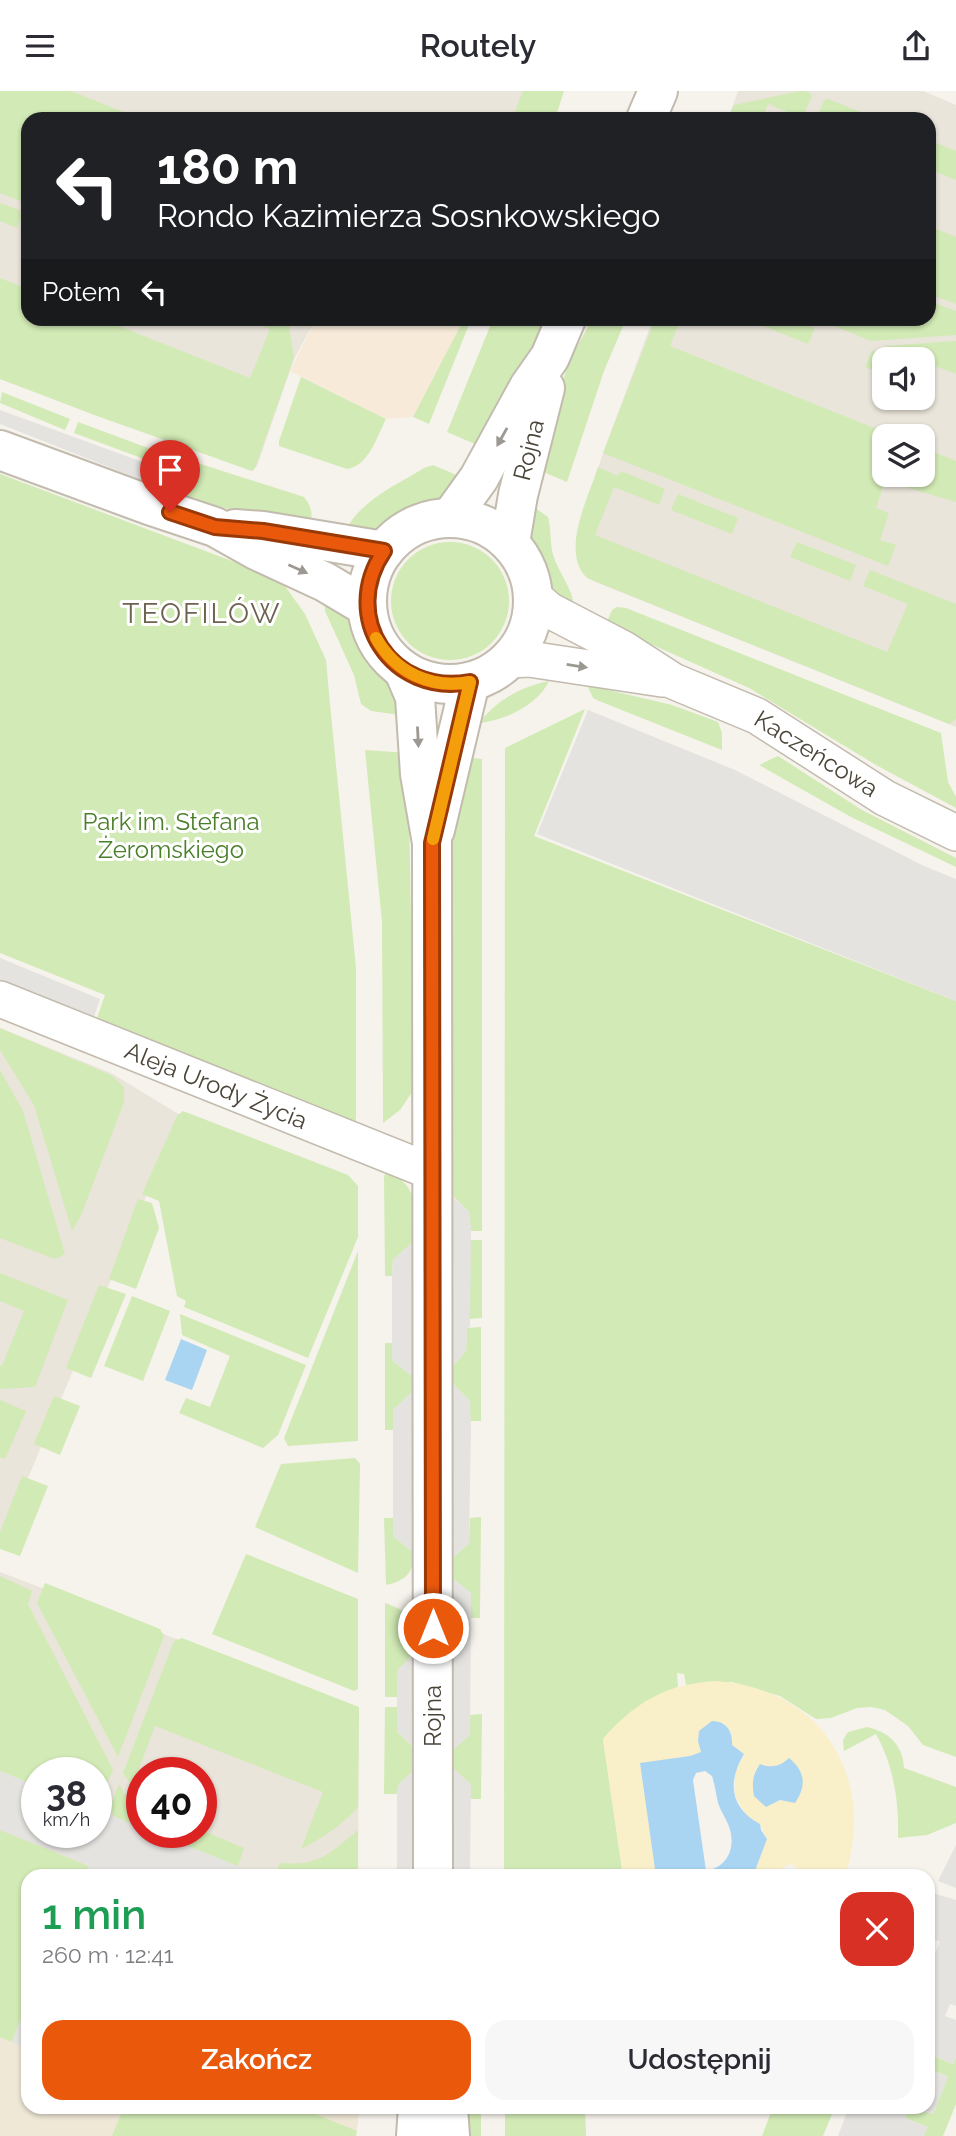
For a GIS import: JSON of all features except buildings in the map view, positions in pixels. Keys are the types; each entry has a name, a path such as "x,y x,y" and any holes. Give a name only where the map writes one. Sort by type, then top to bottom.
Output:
{"street":[{"path":"649,112 658,91"},
{"name":"Rojna","path":"451,517 479,478 529,387 550,357 563,326"},
{"name":"Rojna","path":"510,543 518,495 543,398 550,357"},
{"path":"0,450 215,527 256,550 325,582 367,607"},
{"path":"451,517 479,522 510,543 527,568 534,597 529,627 510,660 492,673 470,682 433,683 404,671 379,643 367,607 371,576 384,551 416,524 451,517"},
{"path":"215,527 263,531 384,551"},
{"name":"Kaczeńcowa","path":"534,597 549,610 622,648 673,681 757,716 885,798 956,833"},
{"name":"Kaczeńcowa","path":"510,660 529,659 673,681"},
{"name":"Rojna","path":"404,671 415,697 420,774 432,843 433,1869"},
{"name":"Rojna","path":"432,843 470,682"},
{"name":"Aleja Urody Życia","path":"0,999 432,1172"},
{"path":"416,2136 418,2114"},
{"path":"448,2114 450,2136"}],"shaded area":[{"path":"0,91 563,91 543,112 21,112 21,326 312,326 294,359 257,466 252,471 0,379"},
{"path":"738,91 923,91 956,105 956,727 593,581 576,555 577,533 603,453 650,326 936,326 936,112 730,112"},
{"path":"312,326 461,326 413,417 386,419 290,371"},
{"path":"0,410 167,471 177,494 0,424"},
{"path":"588,710 735,770 924,866 956,879 956,1001 537,834"},
{"path":"0,958 100,999 93,1020 0,982"},
{"path":"0,1028 111,1073 180,1115 0,1545"},
{"path":"451,1195 469,1212 471,1231 470,1327 467,1328 466,1351 451,1368"},
{"path":"413,1242 414,1378 392,1360 393,1260"},
{"path":"451,1382 470,1401 471,1430 469,1543 451,1560"},
{"path":"413,1391 414,1553 393,1536 393,1410"},
{"path":"0,1572 359,1708 358,1869 21,1869 21,1896 0,1957"},
{"path":"451,1577 471,1593 471,1618 470,1735 451,1752"},
{"path":"414,1653 414,1748 397,1731 397,1697 398,1670"},
{"path":"451,1766 471,1785 470,1869 452,1869"},
{"path":"414,1770 415,1869 397,1869 399,1784"},
{"path":"0,1771 21,1780 21,1838 0,1830"},
{"path":"112,1816 126,1822 126,1848 193,1848 245,1869 88,1869 89,1865 46,1848 112,1848"},
{"path":"956,1845 956,1888 938,1881"},
{"path":"935,1894 956,1900 956,2006 950,2004 945,2016 956,2020 956,2057 953,2064 935,2056 935,1953 940,1942 935,1940"},
{"path":"0,1956 21,1964 21,2114 359,2114 356,2136 0,2136"},
{"path":"21,2018 21,2046 12,2042"},
{"path":"935,2071 948,2077 935,2109"},
{"path":"846,2114 906,2114 905,2118 928,2127 924,2136 838,2136"}],"green space":[{"path":"0,91 71,91 124,112 21,112 21,201 0,193"},
{"path":"523,91 564,91 557,112 515,112"},
{"path":"800,91 809,92 812,96 805,112 787,112 768,104 765,112 730,112 734,105"},
{"path":"828,99 860,112 819,112 824,100"},
{"path":"936,143 956,151 956,180 936,172"},
{"path":"0,203 19,210 21,216 17,228 0,221"},
{"path":"936,229 956,237 956,304 936,297"},
{"path":"0,278 21,286 21,326 119,326 250,378 270,329 262,326 289,326 294,358 252,471 0,379"},
{"path":"936,304 956,311 956,335 871,341 834,326 936,326"},
{"path":"460,326 468,326 429,424 413,417"},
{"path":"490,326 542,326 524,369 484,448 447,432"},
{"path":"588,326 623,326 604,371 567,482 536,469 568,364"},
{"path":"652,326 678,326 670,346 872,427 872,487 883,487 876,508 889,513 880,540 896,545 888,566 603,453"},
{"path":"763,326 815,328 808,344"},
{"path":"956,341 956,374 935,366 935,347 884,346"},
{"path":"872,350 872,370 865,367"},
{"path":"301,377 386,419 367,456 355,467 347,469 279,446"},
{"path":"2,392 70,419 65,430 0,403"},
{"path":"78,422 148,448 144,459 74,433"},
{"path":"157,450 304,497 311,511 310,526 235,511 177,494 167,471 152,466"},
{"path":"935,452 956,461 956,502 905,487 935,487"},
{"path":"433,465 459,476 445,501 410,513 375,532 348,526 372,500"},
{"path":"598,467 618,476 621,471 665,489 659,505 614,487 595,535 887,652 908,604 863,586 870,570 956,604 956,719 949,724 587,578 579,567 576,539"},
{"name":"Park im. Stefana Żeromskiego","path":"0,474 280,579 305,614 326,660 356,968 356,1124 97,1018 105,995 0,953"},
{"path":"678,494 738,518 732,534 671,510"},
{"path":"531,505 548,517 554,558 572,597 573,612 547,587 530,546 525,533"},
{"path":"450,542 473,547 492,559 504,578 509,601 504,624 492,643 473,655 450,660 427,655 408,643 396,624 391,601 396,578 408,559 427,547"},
{"path":"797,542 856,565 850,581 790,557"},
{"path":"324,599 354,620 366,648 389,676 407,716 371,711 361,704 354,675 325,611"},
{"path":"617,607 626,608 941,733 948,782 956,797 956,808 876,765 749,688 606,624 612,610"},
{"path":"549,681 537,697 519,710 499,719 479,723 493,708 510,696"},
{"path":"587,685 672,705 718,722 722,733 722,750 599,701 593,698"},
{"path":"585,709 534,836 956,1001 956,1757 923,1745 908,1726 885,1710 857,1708 831,1718 816,1719 780,1696 732,1682 686,1685 684,1674 677,1673 678,1687 637,1708 603,1739 622,1869 504,1869 505,748"},
{"path":"365,750 408,753 414,1089 400,1110 383,1123 382,922"},
{"path":"778,756 862,810 956,858 956,867 851,817 759,765"},
{"path":"464,757 482,759 482,1231 471,1231 469,1212 451,1194 451,875 454,823"},
{"path":"0,1028 111,1075 124,1087 124,1102 82,1213 72,1231 34,1105 0,1050"},
{"path":"0,1070 23,1111 65,1254 55,1259 0,1238"},
{"path":"183,1111 348,1175 358,1186 358,1237 308,1358 184,1307 186,1301 177,1296 159,1201 142,1194 177,1116"},
{"path":"387,1172 409,1188 413,1198 413,1242 393,1260 392,1276 385,1276 384,1176"},
{"path":"138,1199 152,1203 159,1228 136,1289 109,1279"},
{"path":"469,1240 482,1240 482,1318 470,1319"},
{"path":"358,1251 358,1441 288,1446 284,1438"},
{"path":"0,1273 68,1300 35,1387 0,1389 0,1365 2,1366 24,1311 0,1301"},
{"path":"99,1285 126,1294 91,1378 66,1368"},
{"path":"132,1296 170,1311 143,1381 104,1366"},
{"path":"180,1314 306,1365 278,1435 263,1448 179,1413 186,1398 210,1407 230,1356 182,1335"},
{"path":"481,1327 481,1421 470,1421 470,1401 451,1382 451,1368 466,1351 467,1328"},
{"path":"385,1343 393,1343 392,1360 414,1378 413,1391 393,1410 393,1430 385,1430"},
{"path":"54,1396 80,1406 60,1455 34,1444"},
{"path":"0,1400 26,1411 5,1459 0,1457"},
{"path":"355,1458 360,1464 358,1573 255,1527 281,1464"},
{"path":"22,1476 48,1486 20,1556 0,1549 0,1532"},
{"path":"481,1517 480,1618 471,1618 471,1593 451,1577 451,1560 469,1543 470,1518"},
{"path":"384,1518 393,1518 393,1536 414,1553 407,1575 386,1585"},
{"path":"246,1554 358,1599 358,1689 354,1691 212,1634"},
{"path":"0,1576 32,1591 28,1604 106,1757 21,1757 21,1780 0,1771"},
{"path":"45,1583 160,1629 164,1636 118,1757 37,1603"},
{"path":"385,1603 408,1615 413,1626 414,1653 398,1670 397,1697 385,1697"},
{"path":"182,1638 359,1707 358,1807 324,1836 301,1849 323,1792 155,1726 143,1757 129,1757 174,1641"},
{"path":"385,1707 397,1707 397,1731 414,1748 414,1770 399,1784 397,1794 384,1794"},
{"path":"482,1714 481,1799 470,1799 471,1785 451,1766 451,1752 469,1735 470,1715"},
{"path":"867,1727 882,1732 898,1746 904,1768 956,1787 956,1823 927,1835 898,1838 894,1785 876,1734 844,1751 843,1740 848,1732"},
{"path":"119,1784 126,1796 126,1821 113,1816 112,1803"},
{"path":"0,1830 21,1838 21,1848 44,1848 89,1866 88,1869 21,1869 21,2018 12,2042 0,2037"},
{"path":"358,1830 358,1869 278,1869 280,1863 315,1860 339,1846"},
{"path":"217,1837 244,1848 238,1866 192,1848 217,1848"},
{"path":"935,2056 953,2064 956,2057 956,2104 943,2136 924,2136 927,2127 905,2118 906,2114 935,2114 948,2077 935,2071"},
{"path":"121,2114 315,2114 357,2131 356,2136 112,2136"},
{"path":"458,2114 481,2114 481,2136 460,2136"},
{"path":"505,2114 585,2114 586,2136 505,2136"},
{"path":"770,2114 832,2114 823,2136 762,2136"}],"sand":[{"path":"714,1681 752,1687 784,1700 811,1719 832,1743 846,1772 853,1804 853,1839 847,1869 798,1869 791,1864 783,1869 756,1869 767,1839 760,1824 746,1815 735,1796 735,1773 744,1754 732,1745 731,1732 723,1722 702,1752 640,1764 655,1869 622,1869 603,1739 639,1705 680,1687","holes":["789,1759 787,1800 772,1802 753,1788 755,1771 760,1764 775,1766"]}],"water":[{"path":"181,1339 207,1350 192,1390 165,1380"},
{"path":"712,1721 721,1723 730,1731 732,1745 744,1754 735,1775 734,1794 742,1810 760,1824 767,1839 756,1869 714,1869 729,1854 732,1840 718,1803 712,1776 705,1771 696,1773 693,1780 706,1869 655,1869 640,1763 701,1752 699,1731"},
{"path":"789,1758 803,1779 799,1797 795,1803 780,1800 766,1807 754,1796 755,1772 760,1764 775,1766"}],"slow traffic":[{"path":"376,638 393,661 418,678 440,684 470,682 433,839"}],"district":[{"name":"TEOFILÓW","path":"202,613"}],"route":[{"path":"170,512 215,527 263,531 384,551 371,576 367,599 370,622 383,650 404,671 418,678 433,683 470,682 432,843 433,1628"}]}
